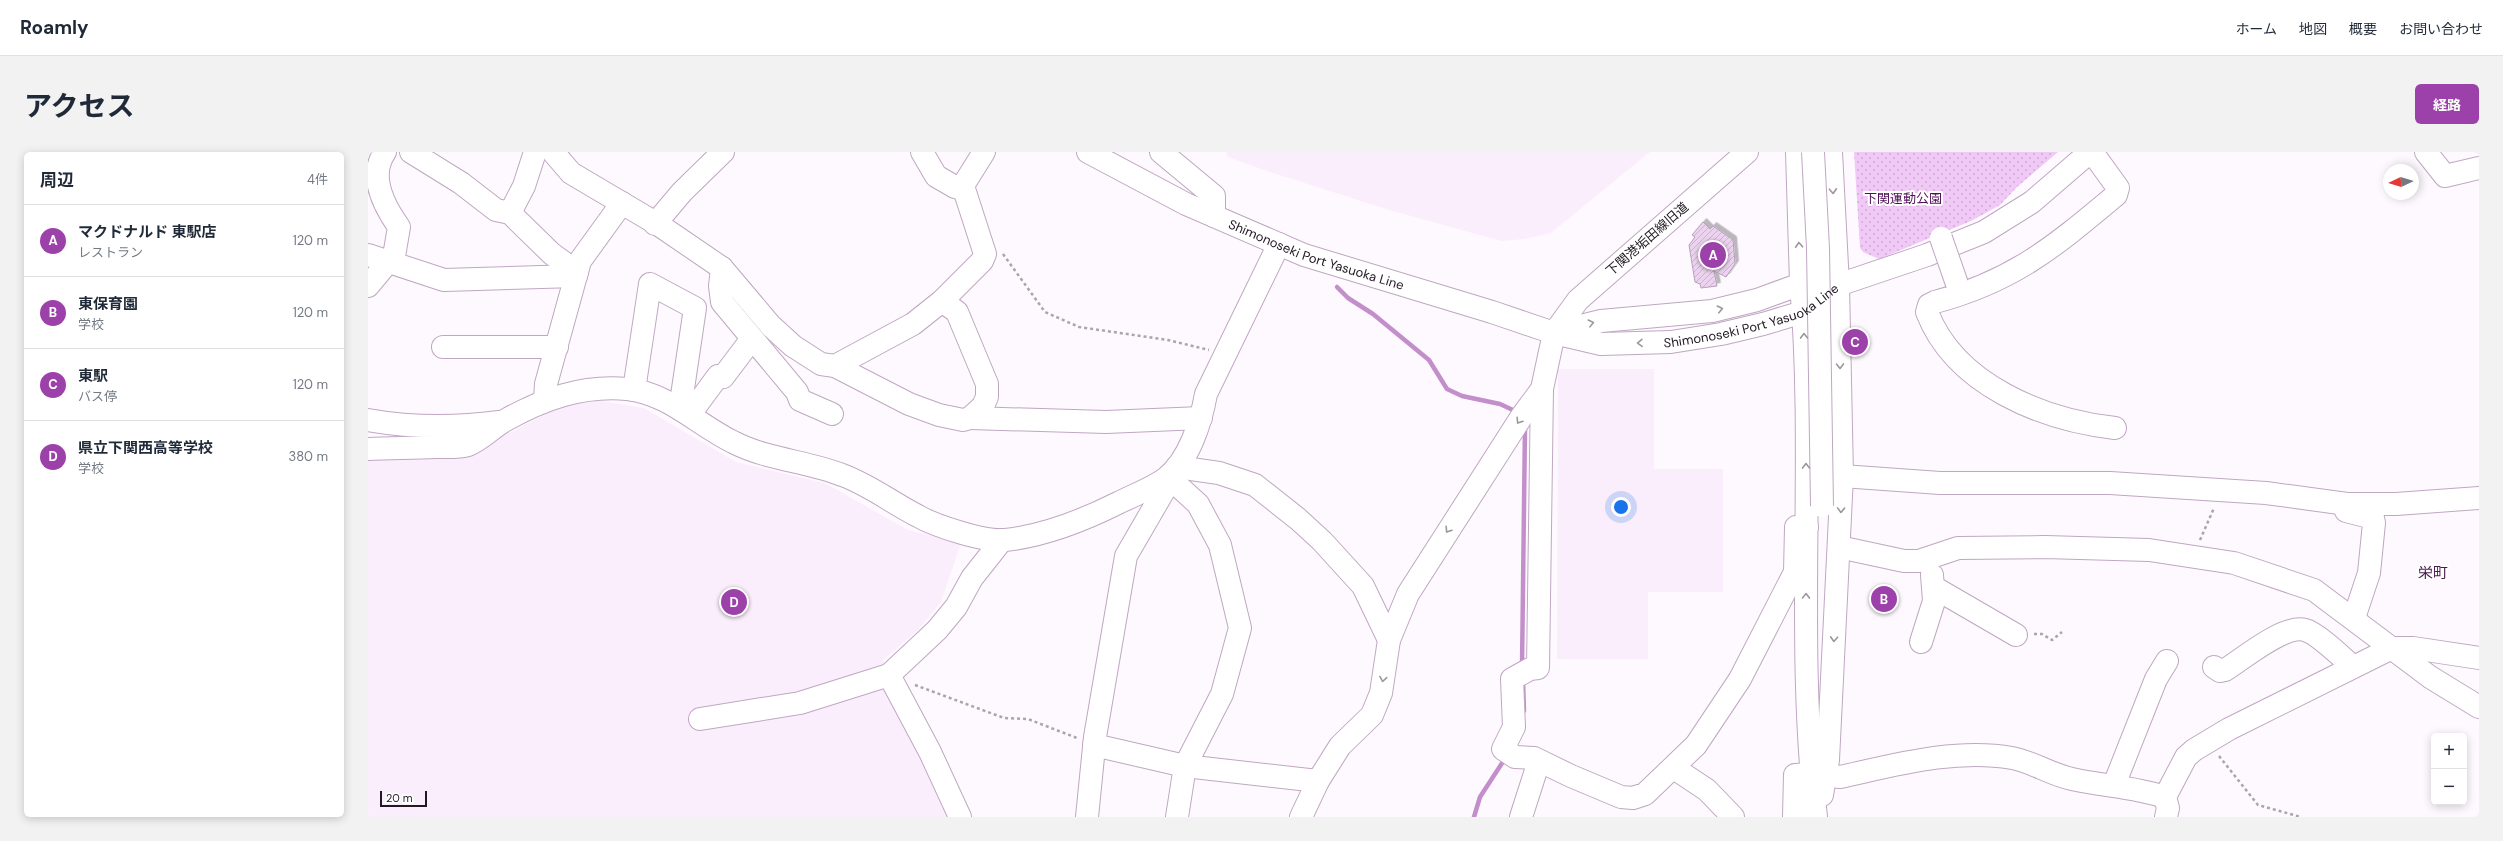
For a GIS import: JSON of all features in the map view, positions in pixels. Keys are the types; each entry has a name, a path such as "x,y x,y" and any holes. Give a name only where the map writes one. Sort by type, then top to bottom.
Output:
{"street":[{"path":"368,286 391,262 399,228 384,205 377,168 385,152"},
{"path":"411,152 461,183 496,210 510,213 546,249 576,274"},
{"path":"510,213 524,186 535,152"},
{"path":"553,152 571,173 655,224 722,268 732,283 786,340 821,364 835,366 909,404 940,416 963,420 970,418 1140,422 1201,418"},
{"path":"655,224 686,186 723,152"},
{"path":"922,152 936,176 955,187 964,189"},
{"path":"835,366 913,324 942,301 982,261 985,254 964,189 964,184 984,152"},
{"name":"Shimonoseki Port Yasuoka Line","path":"1088,152 1214,216 1304,255 1554,333 1601,344 1671,342 1721,334 1803,312 1838,285 1831,152"},
{"path":"1162,152 1214,196 1214,216"},
{"name":"下関港垢田線旧道","path":"1554,333 1578,300 1747,152"},
{"name":"Shimonoseki Port Yasuoka Line","path":"1554,333 1601,321 1712,311 1757,300 1801,284 1796,152"},
{"path":"1813,152 1818,248 1822,506 1818,817"},
{"path":"1818,817 1818,775 1806,615 1807,527 1803,312 1801,284 1838,285 1927,255 1984,232 2032,202 2091,152 2118,188 2116,194 2039,258 1989,284 1959,290 1929,306 1927,312 1944,345 1965,368 2000,392 2034,407 2084,423 2115,428"},
{"path":"2426,152 2446,176 2479,168"},
{"path":"545,400 546,384 580,261 622,204"},
{"path":"1941,238 1959,290"},
{"path":"368,449 466,446 502,422 545,400 569,392 597,389 634,390 685,411 720,436 742,446 771,456 821,467 881,493 919,517 942,527 1002,540 1034,535 1089,516 1156,484 1177,467 1201,418 1206,394 1225,358 1279,244"},
{"path":"368,255 444,280 576,274"},
{"path":"722,268 720,286 722,302 752,340 797,392 800,400 832,414"},
{"path":"634,390 650,284 695,308 685,411"},
{"path":"1818,775 1828,760 1842,476 1838,285"},
{"path":"942,301 957,312 987,384 986,402 970,418"},
{"path":"1554,333 1542,389 1538,668 1522,674 1514,727 1503,749 1510,754 1534,758 1621,797 1633,798 1645,794 1674,768 1705,733 1740,679 1795,572 1796,527 1807,527"},
{"path":"685,411 718,376 723,377 752,340"},
{"path":"443,347 557,347"},
{"path":"1301,817 1318,781 1340,746 1372,715 1381,693 1389,640 1408,594 1522,416 1542,389"},
{"path":"368,420 421,428 446,428 502,422"},
{"path":"1177,467 1219,473 1255,486 1298,519 1322,541 1363,586 1389,640"},
{"path":"1842,476 1940,483 2110,483 2266,493 2344,504 2396,504 2479,498"},
{"path":"1088,817 1094,745 1109,643 1126,556 1166,487 1175,483 1198,504 1220,545 1240,628 1222,694 1185,766 1177,817"},
{"path":"2344,504 2345,511 2373,518 2374,523 2369,573 2354,618"},
{"path":"700,719 800,703 888,675 937,630 956,607 972,578 1002,540"},
{"path":"1839,548 1904,561 1929,558 1958,548 1996,547 2118,549 2194,556 2241,565 2308,587 2354,618 2430,677 2479,707"},
{"path":"1921,642 1934,601 1935,588 1929,558"},
{"path":"1935,588 2016,635"},
{"path":"2214,667 2220,671 2224,670 2285,632 2305,630 2333,649 2353,667"},
{"path":"1794,817 1795,775 1840,777 1941,758 1987,756 2014,758 2071,779 2144,790 2169,810 2190,752 2208,741 2353,667 2392,648 2413,648 2479,658"},
{"path":"2114,785 2156,679 2167,661"},
{"path":"888,675 930,752 960,817"},
{"path":"1094,745 1185,766 1318,781"},
{"path":"1521,817 1539,761"},
{"path":"1674,768 1707,790 1733,817"}],"path":[{"path":"980,242 993,240 1045,312 1078,327 1175,341 1201,347 1225,358"},
{"path":"2194,556 2214,507 2214,490"},
{"path":"2016,635 2042,634 2052,640 2062,632"},
{"path":"888,675 1004,718 1028,719 1094,745"},
{"path":"2208,741 2258,805 2301,817"}],"shaded area":[{"path":"1226,152 1650,152 1551,233 1526,239 1501,241 1389,210 1264,170 1228,157"},
{"path":"1558,369 1654,369 1654,469 1723,469 1723,592 1648,592 1648,659 1557,659"},
{"path":"590,399 644,408 736,462 825,483 908,530 961,543 941,602 919,629 883,660 960,817 368,817 368,455 472,453 551,411"}],"green space":[{"name":"下関運動公園","path":"1854,152 2058,152 2017,187 2000,205 1971,221 1879,259 1863,252 1860,248"}],"building":[{"path":"1703,222 1710,229 1713,226 1733,240 1735,264 1726,277 1714,271 1717,286 1701,288 1700,284 1695,282 1689,245 1695,237 1692,235"}],"waterway":[{"path":"1337,287 1348,298 1373,314 1429,360 1447,389 1462,396 1500,404 1515,411"},
{"path":"1522,667 1525,427"},
{"path":"1523,680 1524,711"},
{"path":"1474,817 1480,797 1506,757"}],"place":[{"name":"マクドナルド 東駅店","path":"1713,255"},
{"name":"東駅","path":"1855,342"},
{"name":"東保育園","path":"1884,599"},
{"name":"県立下関西高等学校","path":"734,602"}],"district":[{"name":"栄町","path":"2433,573"}]}
